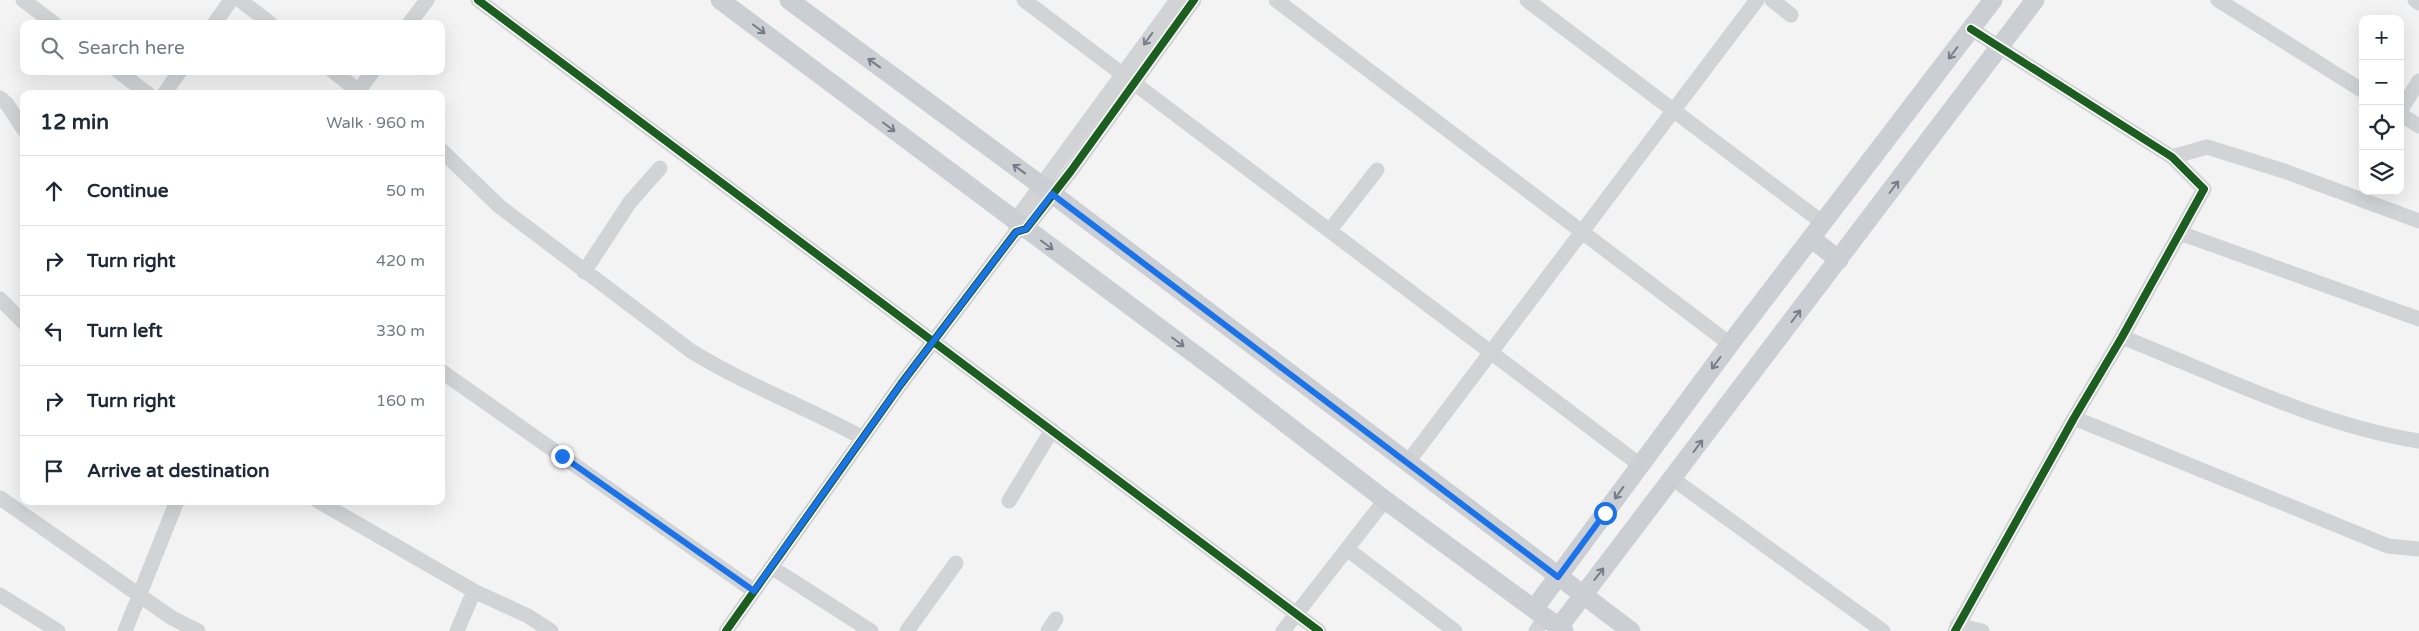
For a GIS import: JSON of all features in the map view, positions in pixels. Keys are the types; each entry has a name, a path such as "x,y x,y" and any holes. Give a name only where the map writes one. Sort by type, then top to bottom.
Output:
{"main road":[{"path":"720,0 1019,227 1548,623"},
{"path":"789,0 1047,190 1631,631"},
{"path":"1548,623 1558,577 1730,344 1993,0"},
{"path":"1548,623 1582,595 1673,479 2035,0"},
{"path":"1810,238 1839,260"}],"street":[{"path":"23,0 50,20"},
{"path":"217,20 231,0"},
{"path":"240,0 266,20"},
{"path":"412,20 427,0"},
{"path":"478,0 1319,631"},
{"path":"1024,0 1129,77 1640,465"},
{"path":"726,631 863,438 1129,77 1177,0"},
{"path":"1129,77 1194,0"},
{"path":"1276,0 1730,344"},
{"path":"1527,0 1823,223"},
{"path":"1408,462 1757,0"},
{"path":"1772,0 1791,14"},
{"path":"2218,0 2359,88"},
{"path":"1971,29 2172,157 2204,189 1956,628 1982,631"},
{"path":"123,75 143,90"},
{"path":"167,90 177,75"},
{"path":"338,75 355,90"},
{"path":"361,90 370,75"},
{"path":"2404,105 2419,81"},
{"path":"0,98 7,104 20,124"},
{"path":"2404,115 2419,126"},
{"path":"2172,157 2207,147 2284,171 2419,221"},
{"path":"445,154 499,206 691,351 724,372 773,396 826,418 863,438"},
{"path":"584,272 630,202 660,168"},
{"path":"1330,230 1377,170"},
{"path":"2180,233 2419,319"},
{"path":"0,299 20,319"},
{"path":"2122,337 2306,411 2393,437 2419,441"},
{"path":"445,374 754,591"},
{"path":"2074,418 2388,546 2419,549"},
{"path":"1009,502 1052,430"},
{"path":"1673,479 1883,631"},
{"path":"0,498 172,618 198,631"},
{"path":"1283,631 1385,500"},
{"path":"125,631 174,505"},
{"path":"325,505 474,591 528,616 551,631"},
{"path":"1347,549 1456,631"},
{"path":"907,631 956,564"},
{"path":"771,567 870,631"},
{"path":"457,631 474,591"},
{"path":"0,595 58,631"}],"cycle path":[{"path":"478,0 1319,631"},
{"path":"726,631 901,384 1016,232 1026,229 1071,171 1194,0"},
{"path":"1955,631 2204,189 2172,157 1971,29"}],"route":[{"path":"562,456 754,591 901,384 1016,232 1026,229 1052,194 1558,577 1605,513"}]}
